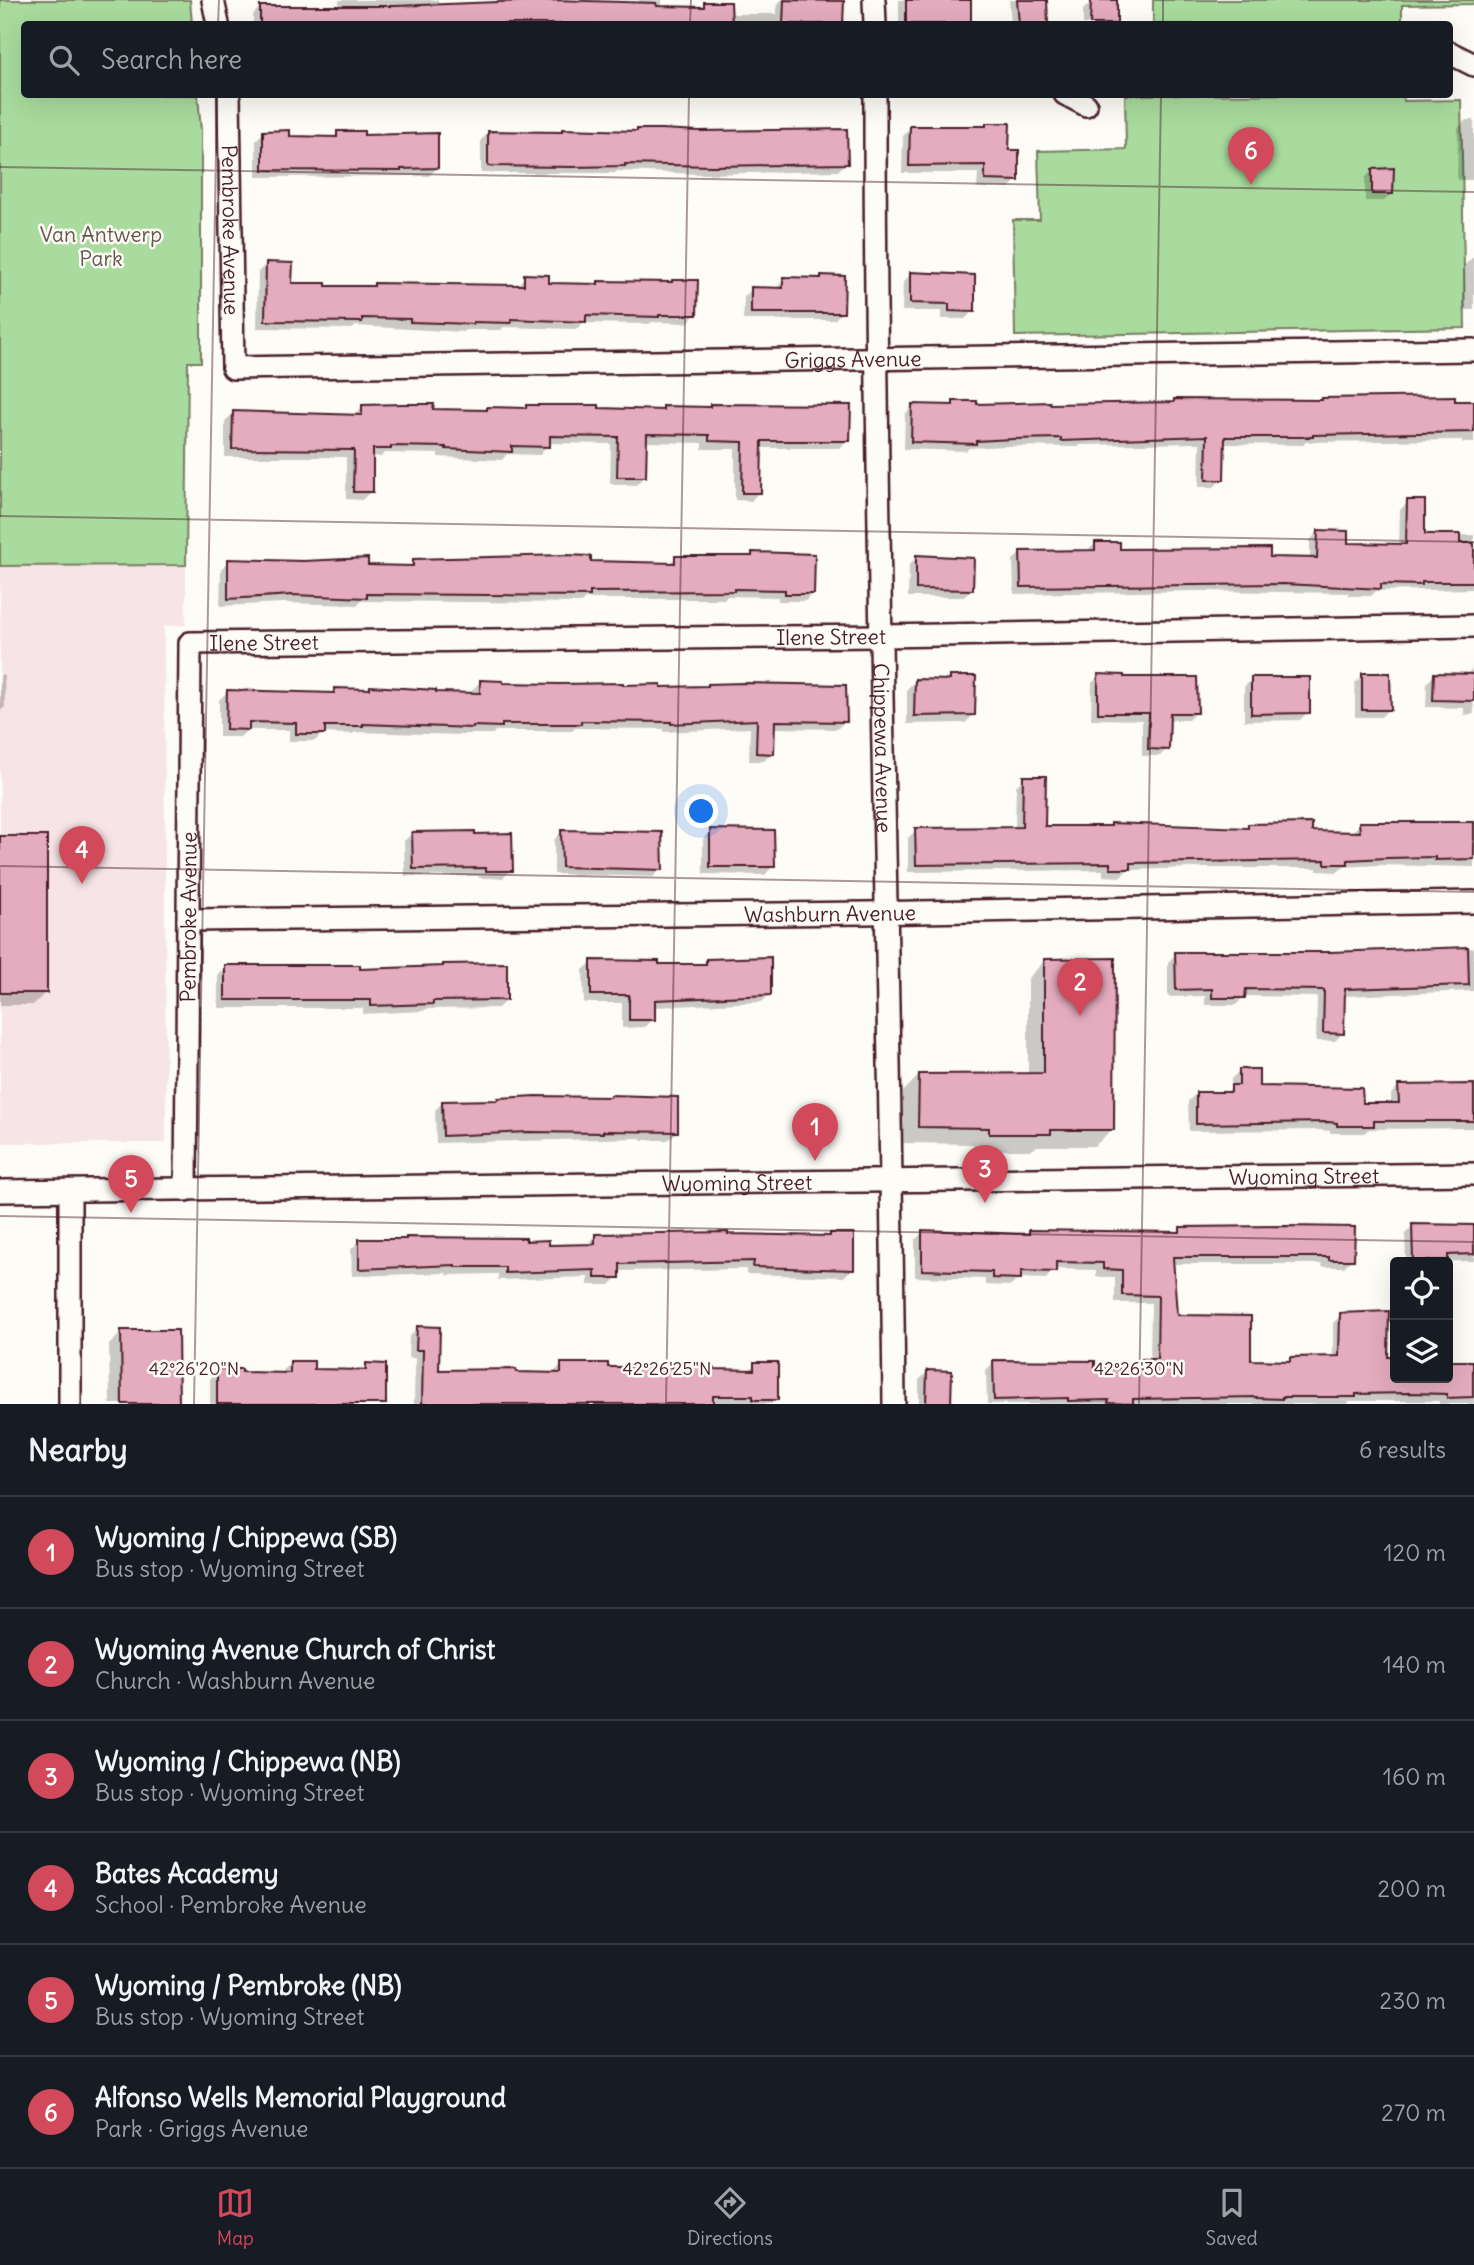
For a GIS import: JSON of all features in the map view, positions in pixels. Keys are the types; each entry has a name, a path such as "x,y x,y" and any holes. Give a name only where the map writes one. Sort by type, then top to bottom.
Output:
{"street":[{"path":"213,0 217,21"},
{"path":"874,0 874,21"},
{"path":"1453,54 1474,65"},
{"name":"Pembroke Avenue","path":"229,98 233,368"},
{"name":"Chippewa Avenue","path":"875,98 894,1404"},
{"path":"1073,98 1086,105"},
{"name":"Griggs Avenue","path":"233,368 1474,350"},
{"name":"Ilene Street","path":"190,643 883,636 1474,626"},
{"name":"Pembroke Avenue","path":"186,1190 190,643"},
{"name":"Washburn Avenue","path":"188,920 1474,902"},
{"name":"Wyoming Street","path":"0,1191 1474,1174"},
{"path":"70,1191 70,1404"}],"shaded area":[{"path":"186,565 186,625 164,626 166,1143 0,1143 0,566"}],"green space":[{"name":"Van Antwerp Park","path":"0,0 190,0 192,21 21,21 21,98 198,98 201,131 201,362 188,362 186,565 0,566"},
{"path":"1153,0 1474,0 1474,4 1402,5 1402,21 1153,21"},
{"path":"1125,98 1461,100 1465,328 1015,336 1013,220 1040,220 1038,151 1126,149"}],"building":[{"path":"554,0 704,7 704,2 731,2 732,21 260,21 260,6 395,6"},
{"path":"784,0 844,1 843,21 783,21"},
{"path":"906,0 971,0 971,21 906,21"},
{"path":"1017,0 1047,0 1048,21 1019,21"},
{"path":"1091,0 1117,0 1117,21 1090,21"},
{"path":"986,123 1010,123 1009,150 1019,150 1019,181 985,180 985,165 909,166 910,126 986,126"},
{"path":"562,129 847,129 848,164 488,166 488,131 562,132"},
{"path":"290,130 290,136 337,137 337,131 364,131 364,135 438,133 438,168 401,171 263,170 263,131"},
{"path":"1394,168 1393,194 1372,194 1372,169"},
{"path":"266,262 293,263 292,283 326,283 326,286 374,286 374,283 524,285 524,274 549,275 549,283 698,280 697,315 586,315 586,322 511,319 511,323 473,324 362,318 362,322 265,321"},
{"path":"910,272 975,275 975,312 949,311 949,304 910,303"},
{"path":"821,275 845,276 844,313 751,313 751,287 783,288 783,277 821,278"},
{"path":"1455,396 1455,401 1474,401 1474,432 1225,437 1224,480 1206,480 1207,436 1061,441 1061,438 1013,439 976,441 976,444 911,442 912,404 953,405 953,401 977,401 977,404 1050,404 1174,402 1174,399 1322,400"},
{"path":"434,404 433,409 487,410 487,407 526,408 526,405 599,405 599,408 663,410 663,406 710,407 710,404 851,405 850,441 762,441 761,493 742,493 743,442 709,441 709,435 647,434 646,477 617,477 618,437 550,436 550,447 512,446 512,452 446,447 391,446 391,449 373,449 373,492 353,492 354,450 232,449 233,411 362,415 362,405"},
{"path":"1407,500 1425,500 1425,534 1460,534 1460,543 1474,543 1474,582 1381,584 1381,589 1284,584 1021,587 1020,551 1095,550 1095,542 1120,542 1120,549 1270,548 1270,557 1317,558 1318,530 1348,531 1348,543 1406,544"},
{"path":"752,552 815,554 814,594 785,594 785,590 734,589 590,592 590,596 367,594 367,598 292,595 228,599 228,559 303,561 368,558 368,565 413,566 413,559 564,555 591,556 591,561 675,563 675,556 752,556"},
{"path":"916,555 974,558 973,590 916,589"},
{"path":"1362,673 1390,673 1391,710 1362,710"},
{"path":"1434,673 1474,674 1474,701 1433,700"},
{"path":"1098,674 1124,677 1197,677 1198,713 1170,713 1169,750 1148,749 1149,713 1098,713"},
{"path":"950,676 976,676 975,715 914,716 915,679 950,680"},
{"path":"1251,677 1310,677 1310,713 1251,714"},
{"path":"480,680 503,683 661,684 661,687 744,683 846,685 847,722 775,721 774,754 756,753 757,720 671,724 581,721 581,724 502,724 502,727 473,728 363,724 325,726 325,734 296,734 296,723 249,722 249,730 226,729 227,690 334,693 334,688 370,689 370,686 480,693"},
{"path":"1023,776 1046,776 1045,826 1111,826 1111,823 1248,828 1248,824 1312,823 1312,831 1360,832 1359,822 1474,822 1474,859 1387,858 1348,860 1348,864 1325,864 1325,860 1131,863 1131,869 1110,869 1110,863 916,865 915,828 1022,827"},
{"path":"710,829 774,830 775,867 710,867"},
{"path":"561,830 662,832 663,870 562,867"},
{"path":"475,831 475,834 512,833 513,871 486,871 486,868 413,869 412,832"},
{"path":"0,836 47,836 47,993 0,993"},
{"path":"1468,947 1469,985 1345,989 1344,1034 1323,1033 1324,990 1246,989 1245,998 1212,998 1212,989 1176,990 1175,952 1330,952"},
{"path":"771,957 771,995 655,1000 655,1020 629,1020 629,995 591,995 591,960 706,964 706,959"},
{"path":"1115,958 1114,1130 989,1134 989,1128 918,1127 919,1074 1044,1073 1044,959"},
{"path":"507,963 507,1000 433,1001 433,1004 371,1006 371,1000 225,1000 225,965 360,965 360,969"},
{"path":"1239,1069 1259,1069 1259,1086 1362,1088 1363,1103 1399,1103 1398,1085 1474,1084 1474,1121 1374,1121 1374,1126 1337,1126 1337,1123 1328,1122 1196,1124 1196,1092 1231,1092 1231,1085 1239,1085"},
{"path":"610,1095 678,1097 678,1132 529,1132 443,1136 442,1101"},
{"path":"1412,1224 1474,1225 1474,1254 1413,1257"},
{"path":"1180,1227 1355,1227 1354,1260 1329,1260 1329,1257 1173,1257 1177,1315 1251,1316 1251,1360 1290,1361 1290,1357 1339,1356 1340,1313 1389,1311 1390,1383 1453,1383 1453,1361 1473,1361 1473,1397 1447,1398 1447,1394 1409,1393 1356,1394 1356,1397 1282,1399 1133,1399 1133,1404 1108,1403 1109,1400 1068,1401 1068,1398 994,1400 993,1360 1095,1361 1095,1368 1142,1369 1142,1359 1157,1359 1158,1296 1122,1295 1122,1270 1103,1269 1103,1263 1056,1262 1056,1272 1021,1271 1021,1279 992,1278 992,1272 922,1270 922,1230 1029,1234 1029,1230 1180,1232"},
{"path":"728,1232 830,1236 830,1233 854,1233 854,1270 753,1267 754,1261 620,1264 620,1278 595,1278 595,1270 505,1273 505,1267 455,1265 359,1269 359,1239 526,1238 526,1241 549,1240 549,1245 595,1244 595,1234"},
{"path":"417,1326 440,1327 439,1370 516,1369 516,1372 561,1373 561,1363 608,1363 608,1367 714,1367 754,1370 754,1362 778,1362 778,1400 753,1400 753,1396 713,1396 713,1404 422,1404 423,1350 416,1350"},
{"path":"121,1330 178,1330 179,1404 122,1404"},
{"path":"290,1361 314,1361 314,1369 366,1370 366,1363 386,1364 386,1404 217,1404 217,1369 290,1373"},
{"path":"927,1370 952,1371 951,1404 926,1404"}],"place":[{"name":"Alfonso Wells Memorial Playground","path":"1251,185"},
{"name":"Bates Academy","path":"82,884"},
{"name":"Wyoming Avenue Church of Christ","path":"1080,1016"},
{"name":"Wyoming / Chippewa (SB)","path":"815,1161"},
{"name":"Wyoming / Chippewa (NB)","path":"985,1203"},
{"name":"Wyoming / Pembroke (NB)","path":"131,1213"}]}
